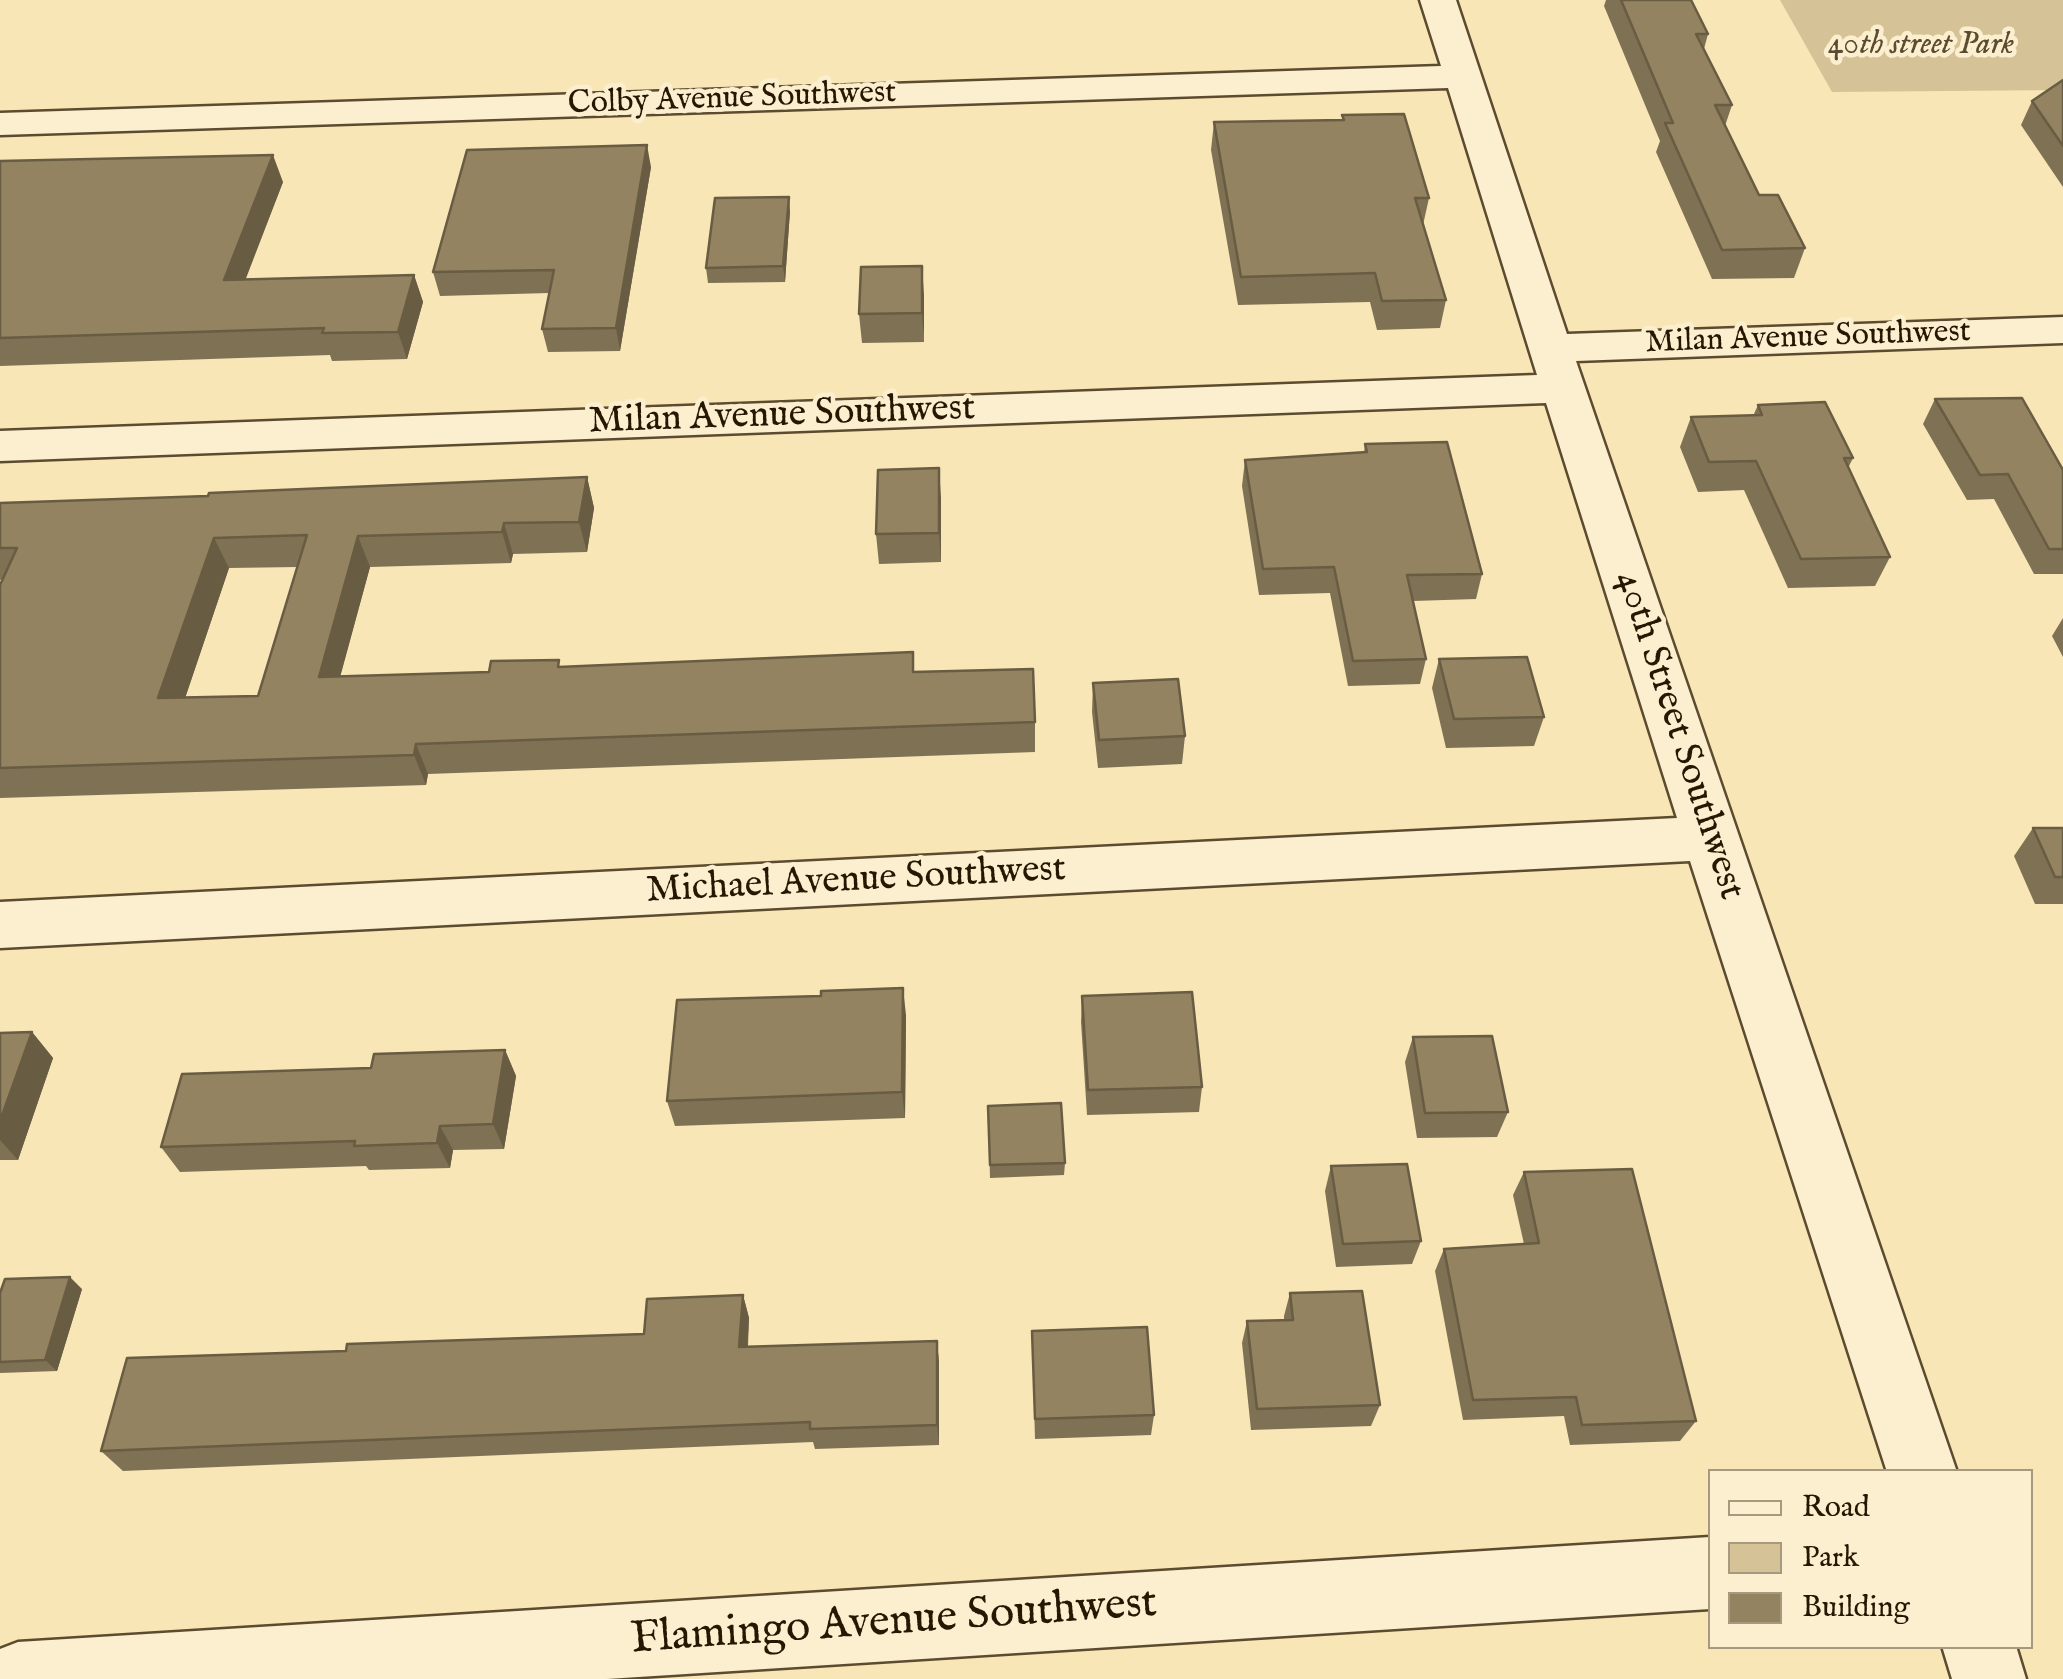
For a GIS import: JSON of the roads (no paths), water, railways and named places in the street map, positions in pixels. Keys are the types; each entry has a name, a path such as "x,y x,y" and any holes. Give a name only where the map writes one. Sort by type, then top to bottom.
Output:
{"street":[{"name":"40th Street Southwest","path":"1438,0 1653,666 1921,1469"},
{"name":"Colby Avenue Southwest","path":"0,124 1463,76"},
{"name":"Milan Avenue Southwest","path":"0,446 1559,368 2063,330"},
{"name":"Michael Avenue Southwest","path":"0,925 1712,838"},
{"name":"Flamingo Avenue Southwest","path":"18,1679 1708,1573"},
{"path":"1979,1649 1989,1679"}],"park label":[{"name":"40th street Park","path":"1921,46"}]}
